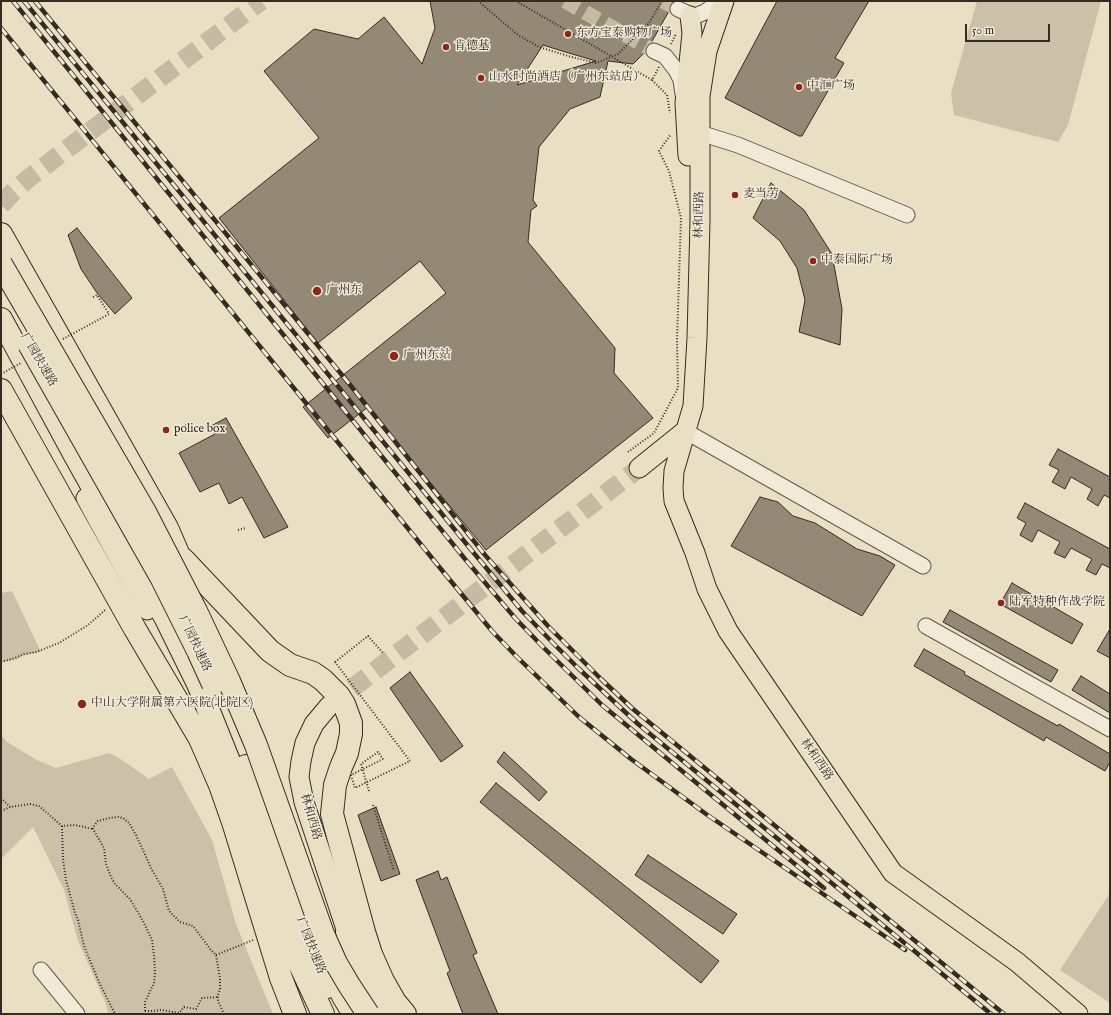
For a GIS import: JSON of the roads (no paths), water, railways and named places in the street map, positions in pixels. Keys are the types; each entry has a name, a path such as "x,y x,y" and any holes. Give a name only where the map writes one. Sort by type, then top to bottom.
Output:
{"highway":[{"path":"1,234 167,528 179,554 259,735 262,782 265,796 300,900 331,973 354,1014"},
{"name":"广园快速路","path":"1,264 145,512 196,611 256,744 312,906 336,963 349,986 368,1014"},
{"name":"广园快速路","path":"1,294 158,570 198,651 248,772 313,955 328,990 342,1014"},
{"path":"1,319 69,446 166,619 198,684 213,747 220,785 233,822 281,978 295,1014"},
{"path":"1,390 135,629 200,739 213,747 231,766 294,952 323,1014"},
{"path":"179,554 270,651 290,665 313,673 323,680 333,689 344,704 351,723 351,734 347,753 335,785 332,814 371,954 383,981 405,1014"},
{"path":"147,610 213,747"},
{"path":"332,814 386,965 401,992 417,1014"},
{"path":"347,932 352,955 360,974 386,1014"},
{"path":"347,932 357,956 369,976 401,1014"},
{"path":"331,973 374,1014"}],"main road":[{"name":"林和西路","path":"724,1 706,57 700,96 701,175 693,406 674,471 672,488 674,501 695,553 707,589 728,631 892,872 1017,962 1078,1014"},
{"name":"林和西路","path":"684,12 692,33 685,103 689,168 682,402 685,431"},
{"path":"42,416 147,610"},
{"path":"639,468 685,431"},
{"name":"林和西路","path":"329,706 314,724 305,743 299,777 306,809 347,932"}],"street":[{"path":"684,12 695,16 705,12 717,1"},
{"path":"685,103 681,80 676,70 660,53 681,61 689,58 712,35"},
{"path":"700,133 738,145 907,215"},
{"path":"685,431 923,566"},
{"path":"926,626 1110,729"},
{"path":"41,970 77,1014"}],"tunnel":[{"path":"1,205 29,178 261,1"},
{"path":"565,1 654,51"},
{"path":"663,1 678,9"},
{"path":"329,706 639,468"}],"railway":[{"path":"13,1 465,559 515,618 602,705 824,888"},
{"path":"24,1 522,611 578,668 638,724 991,1014"},
{"path":"35,1 351,386 485,555 548,626 633,709 1004,1014"},
{"path":"1,28 445,574 492,631 515,655 579,717 631,759 706,814 905,950"}],"place":[{"name":"东方宝泰购物广场","path":"568,34"},
{"name":"肯德基","path":"446,47"},
{"name":"山水时尚酒店（广州东站店）","path":"481,78"},
{"name":"中汇广场","path":"799,87"},
{"name":"麦当劳","path":"735,195"},
{"name":"中泰国际广场","path":"813,261"},
{"name":"广州东","path":"317,291"},
{"name":"广州东站","path":"394,356"},
{"name":"police box","path":"166,430"},
{"name":"陆军特种作战学院","path":"1001,603"},
{"name":"中山大学附属第六医院(北院区)","path":"82,704"}]}
